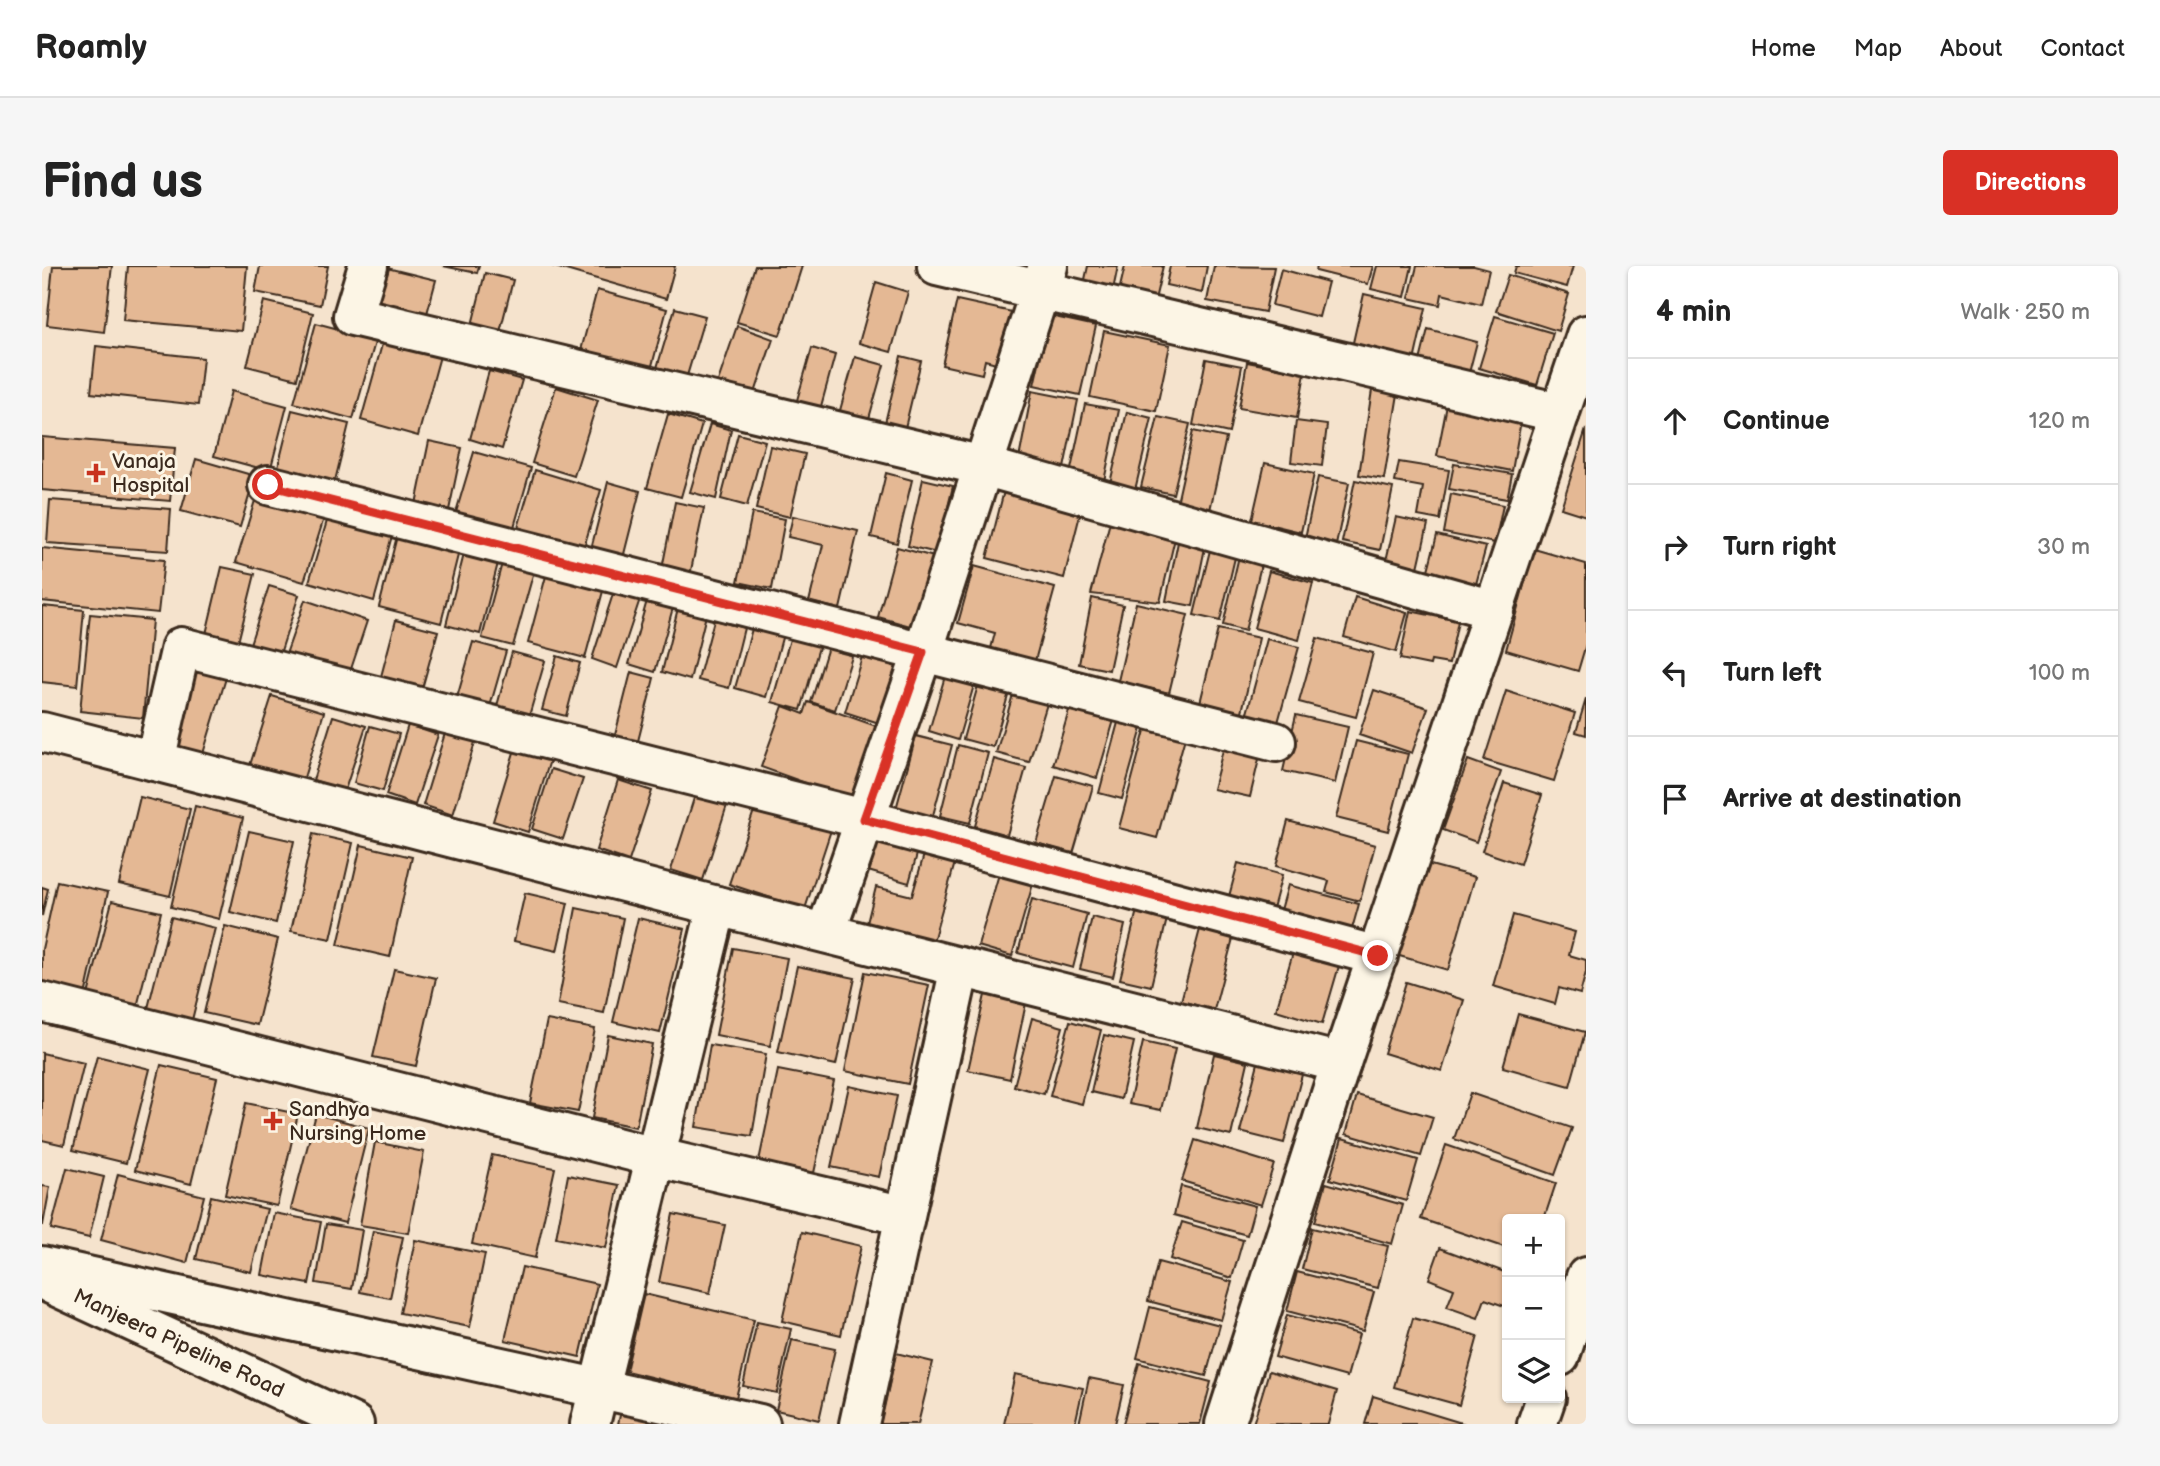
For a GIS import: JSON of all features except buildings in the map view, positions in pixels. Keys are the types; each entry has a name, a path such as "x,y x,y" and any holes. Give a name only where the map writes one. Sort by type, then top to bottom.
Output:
{"street":[{"path":"368,266 353,316 983,466 1494,610"},
{"path":"937,266 1043,278 1560,413"},
{"path":"826,932 923,652 1043,278"},
{"path":"1224,1424 1341,1063 1586,335"},
{"path":"268,485 1276,742"},
{"path":"155,761 181,647 864,819 1378,956"},
{"path":"42,732 1341,1063"},
{"path":"594,1406 717,906"},
{"path":"859,1424 960,967"},
{"path":"42,1002 655,1157 905,1216"},
{"path":"42,1266 594,1406 760,1424"},
{"path":"1565,1341 1586,1276"},
{"name":"Manjeera Pipeline Road","path":"42,1280 354,1424"},
{"path":"1538,1424 1544,1403"}],"place":[{"name":"Vanaja Hospital","path":"96,473"},
{"name":"Sandhya Nursing Home","path":"273,1121"}],"route":[{"path":"268,485 923,652 864,819 1378,956"}]}
